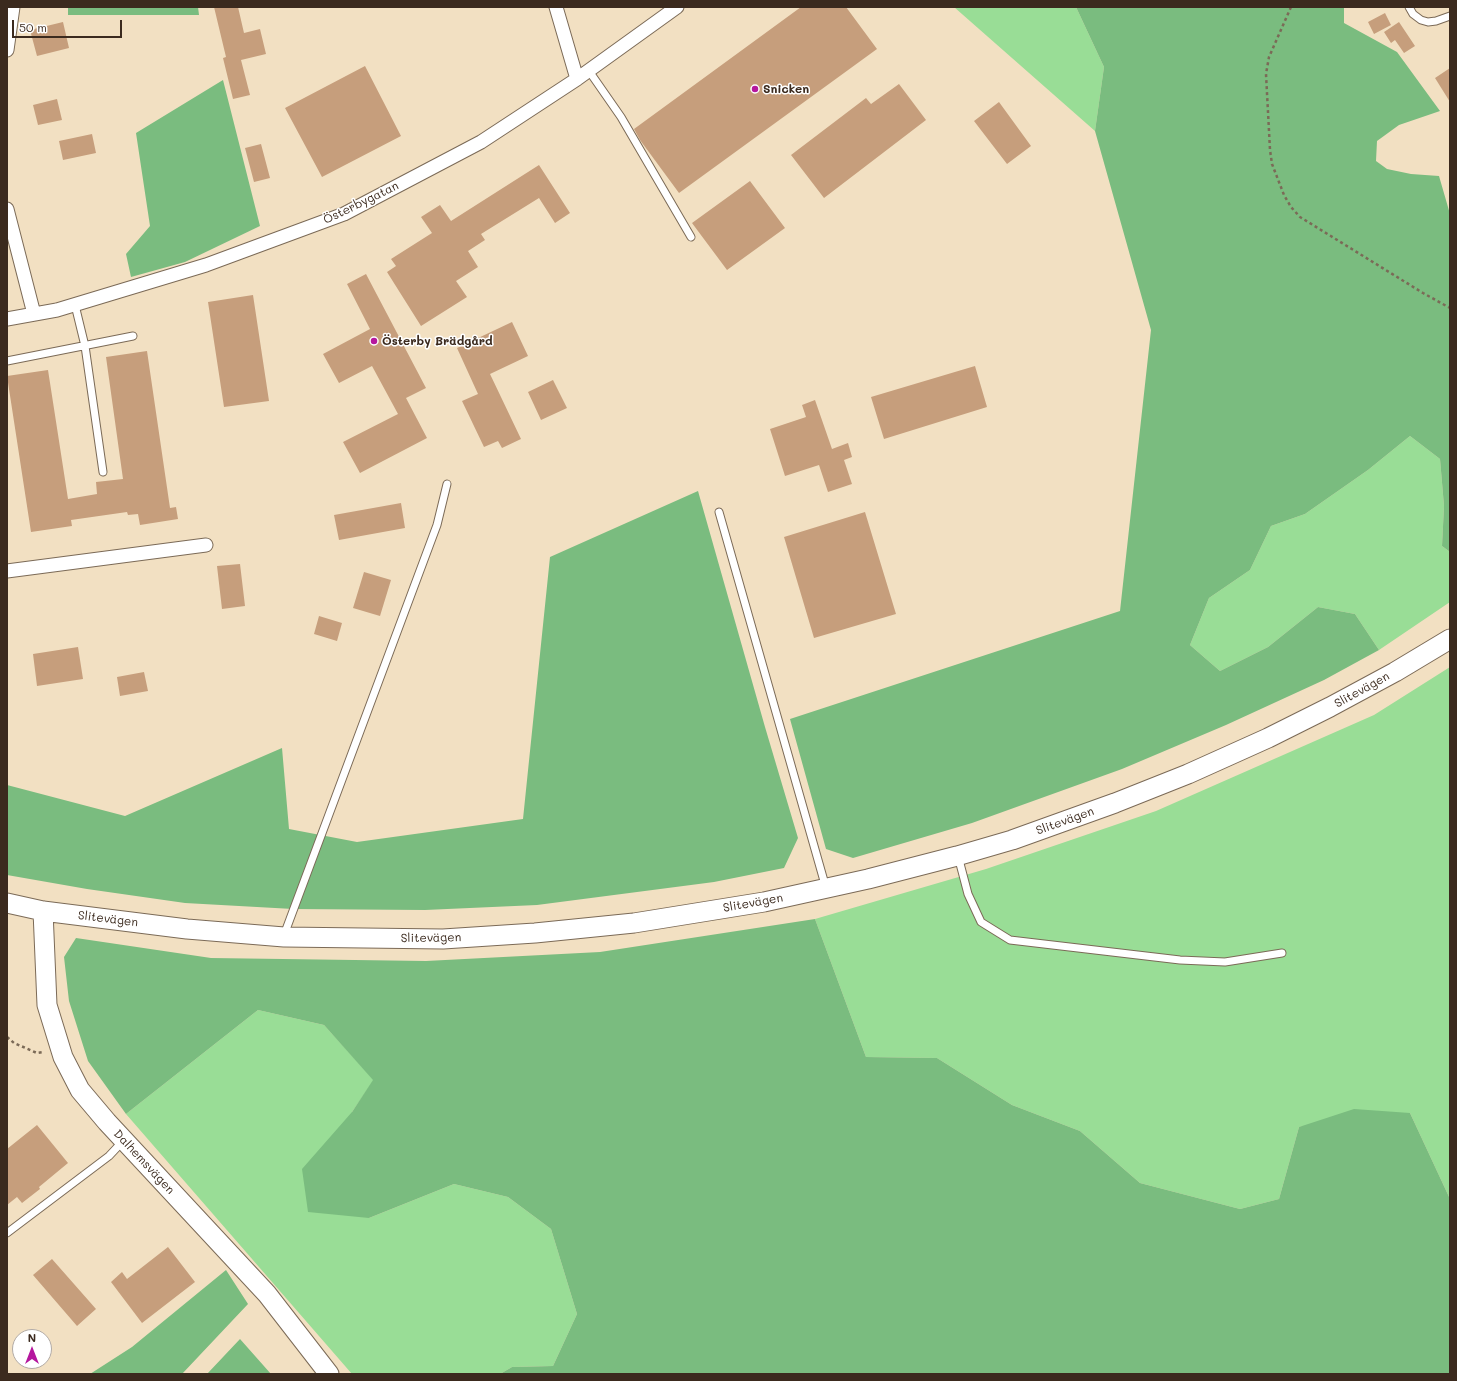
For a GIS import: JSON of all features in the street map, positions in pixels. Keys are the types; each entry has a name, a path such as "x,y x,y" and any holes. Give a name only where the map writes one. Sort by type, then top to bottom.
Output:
{"main road":[{"name":"Slitevägen","path":"7,903 43,911 187,929 284,937 443,939 535,933 634,923 764,902 868,879 958,856 1012,840 1115,802 1238,752 1330,707 1450,639"},
{"name":"Dalhemsvägen","path":"43,911 47,1005 63,1057 80,1090 107,1122 267,1294 329,1374"}],"street":[{"path":"7,50 13,7"},
{"path":"556,7 577,79"},
{"name":"Österbygatan","path":"7,319 57,310 206,265 344,214 481,142 589,71 677,7"},
{"path":"7,209 34,314"},
{"path":"7,571 206,545"}],"lane":[{"path":"1409,7 1413,14 1421,20 1428,22 1450,16"},
{"path":"589,71 621,117 691,237"},
{"path":"75,305 85,346 103,472"},
{"path":"7,361 133,336"},
{"path":"284,937 437,525 447,484"},
{"path":"719,512 826,888"},
{"path":"958,856 968,894 981,922 1010,940 1180,960 1225,962 1282,953"},
{"path":"7,1233 109,1156 124,1140"}],"path":[{"path":"1291,7 1269,57 1266,74 1272,164 1284,195 1291,207 1300,217 1450,308"},
{"path":"7,1037 14,1043 38,1053 60,1047"}],"green space":[{"path":"68,7 198,7 199,15 68,15"},
{"path":"954,7 1076,7 1104,67 1095,131"},
{"path":"1076,7 1344,7 1344,23 1397,52 1440,111 1399,125 1377,141 1376,161 1387,169 1411,174 1439,176 1450,214 1450,552 1442,546 1444,506 1440,459 1410,436 1368,470 1305,514 1271,526 1250,570 1209,598 1190,645 1220,671 1268,647 1318,607 1355,614 1379,650 1324,680 1226,725 1122,769 972,823 853,858 826,849 790,719 1120,611 1151,330 1095,131 1104,67"},
{"path":"223,80 260,226 185,262 131,277 126,254 150,226 136,133"},
{"path":"1410,436 1440,459 1444,506 1442,546 1450,552 1450,602 1379,650 1355,614 1318,607 1268,647 1220,671 1190,645 1209,598 1250,570 1271,526 1305,514 1368,470"},
{"path":"698,491 798,838 784,868 714,882 537,905 425,910 293,909 185,903 87,889 7,875 7,785 125,816 282,748 289,829 357,842 523,819 550,557"},
{"path":"1450,667 1450,1199 1410,1113 1299,1127 1279,1199 1240,1209 1140,1183 1080,1131 1012,1105 937,1058 866,1057 815,919 986,869 1156,811 1374,715"},
{"path":"815,919 866,1057 937,1058 1012,1105 1080,1131 1140,1183 1240,1209 1279,1199 1299,1127 1354,1109 1410,1113 1450,1199 1450,1374 500,1374 512,1367 553,1366 577,1314 551,1229 508,1197 454,1184 369,1218 308,1212 302,1169 352,1112 373,1080 324,1025 258,1010 126,1114 88,1061 69,1001 64,957 76,938 211,958 426,961 600,952"},
{"path":"258,1010 324,1025 374,1080 352,1112 369,1218 454,1184 508,1197 551,1229 577,1314 553,1366 512,1367 500,1374 352,1374 126,1114"},
{"path":"226,1270 248,1304 182,1374 90,1374 132,1347"},
{"path":"240,1339 271,1374 207,1374"}],"building":[{"path":"214,7 238,7 244,33 260,29 266,54 241,60 250,95 233,99 223,58 226,57"},
{"name":"Snicken","path":"801,7 846,7 877,49 679,193 640,140 634,129"},
{"path":"1385,13 1391,25 1374,34 1368,22"},
{"path":"63,22 69,48 37,56 30,30"},
{"path":"1399,22 1415,46 1404,53 1395,40 1391,43 1384,32"},
{"path":"365,66 401,136 322,177 285,108"},
{"path":"1450,68 1450,102 1435,78"},
{"path":"899,84 926,120 824,198 791,155 866,98 871,104"},
{"path":"57,99 62,120 38,125 33,105"},
{"path":"999,102 1031,146 1007,164 974,121"},
{"path":"92,134 96,153 63,160 59,141"},
{"path":"261,144 270,178 254,182 245,148"},
{"path":"539,165 570,213 555,223 539,198 481,234 485,240 468,251 478,267 456,281 467,297 421,326 387,272 396,266 391,259 432,233 421,217 440,205 451,221"},
{"path":"750,181 785,228 727,270 692,223"},
{"name":"Österby Brädgård","path":"366,274 426,388 406,398 427,438 360,473 343,442 398,414 372,366 339,383 323,354 370,329 347,284"},
{"path":"253,295 269,401 224,407 208,302"},
{"path":"512,322 528,356 490,374 521,439 502,448 498,441 484,447 462,401 478,394 457,348"},
{"path":"147,351 170,508 176,507 178,519 140,525 138,514 128,515 127,512 71,520 72,526 31,532 7,376 48,370 68,499 97,494 96,482 123,479 106,357"},
{"path":"975,366 987,407 884,439 871,397"},
{"path":"553,380 567,408 541,420 528,392"},
{"path":"815,400 832,449 848,443 852,457 844,460 852,484 828,492 819,465 785,476 770,429 806,417 802,405"},
{"path":"401,503 405,528 339,540 334,515"},
{"path":"865,512 896,614 814,638 784,537"},
{"path":"240,564 245,606 222,609 217,566"},
{"path":"364,572 391,580 380,616 353,608"},
{"path":"319,616 342,623 337,641 314,634"},
{"path":"78,647 83,679 37,686 33,654"},
{"path":"144,672 148,691 120,696 117,677"},
{"path":"37,1125 68,1163 39,1187 40,1189 22,1203 17,1197 7,1205 7,1149"},
{"path":"168,1247 195,1282 142,1323 111,1282 122,1272 127,1279"},
{"path":"52,1259 96,1309 77,1326 33,1275"}],"place":[{"name":"Snicken","path":"755,89"},
{"name":"Österby Brädgård","path":"374,341"}]}
